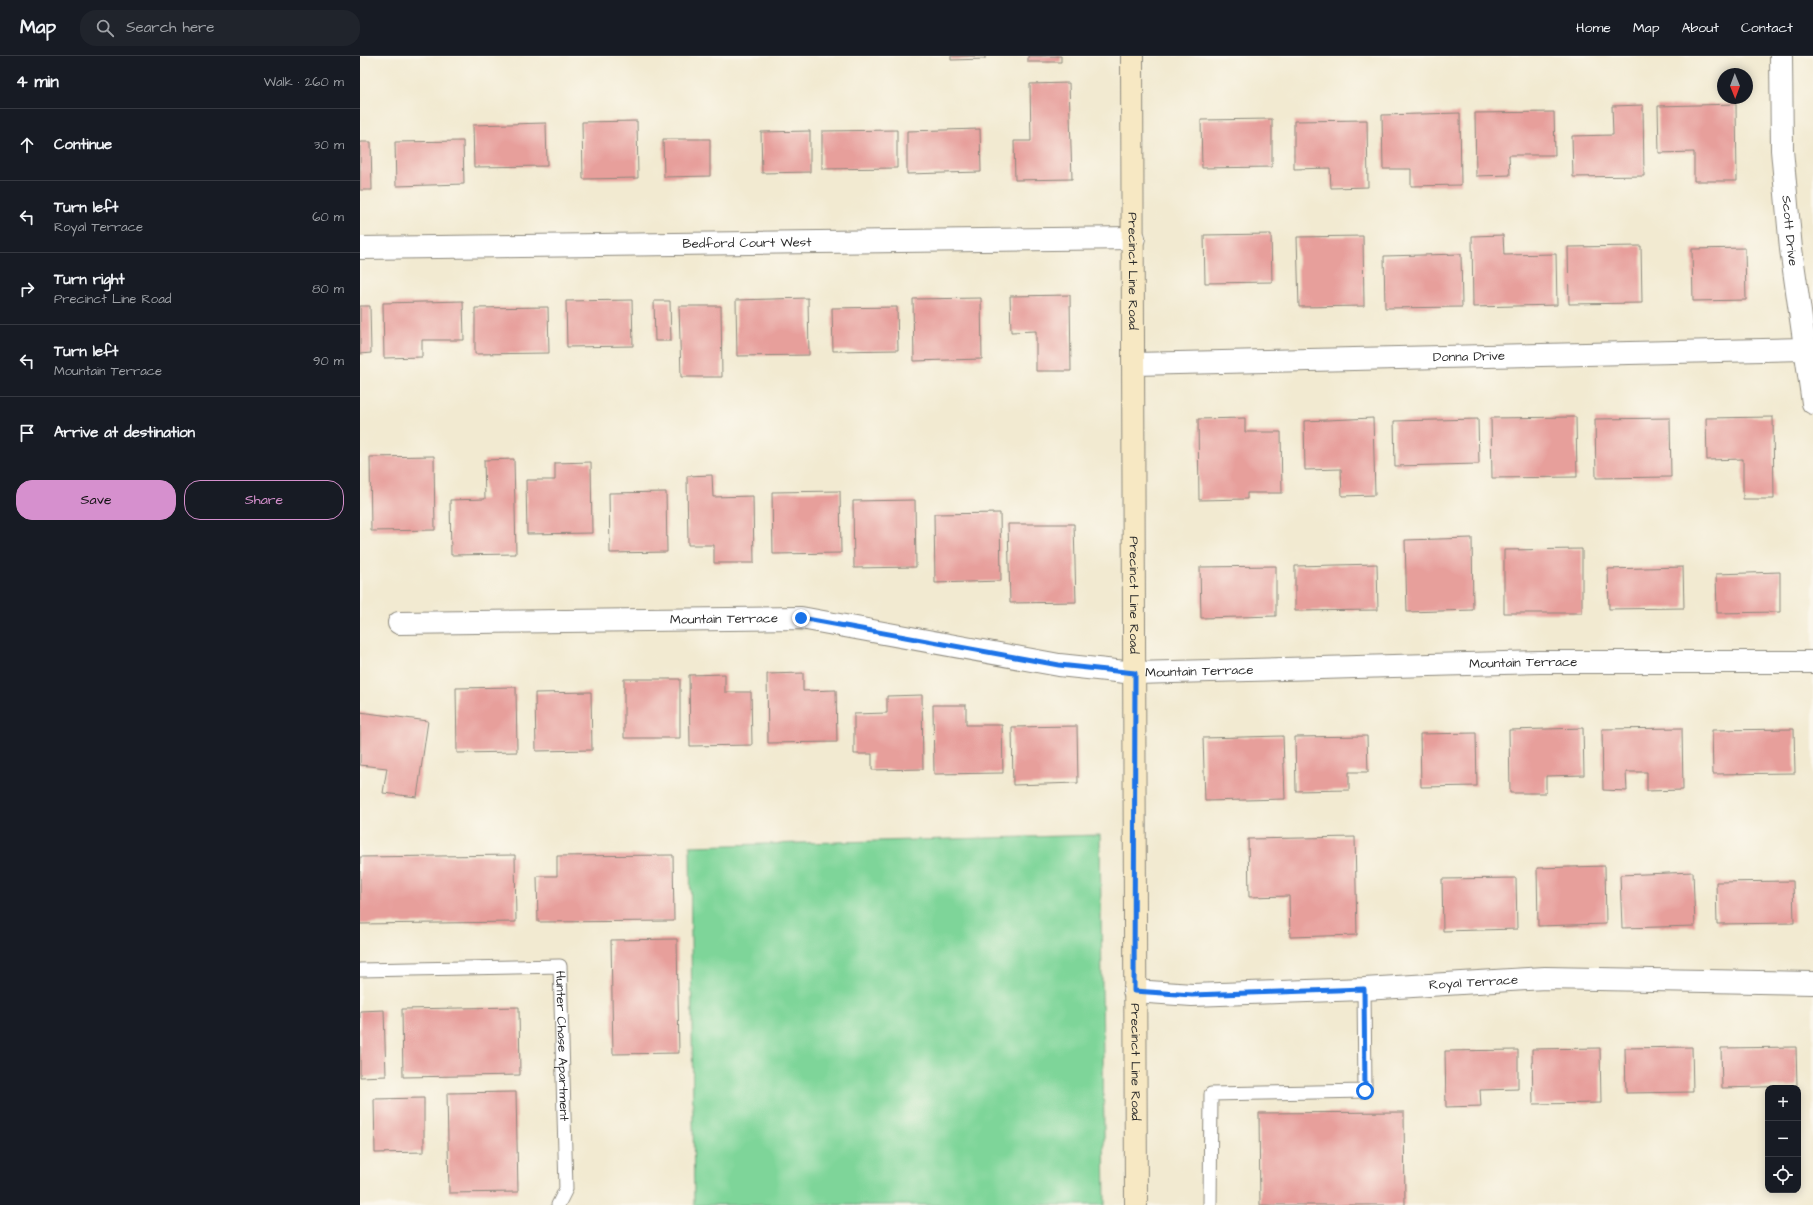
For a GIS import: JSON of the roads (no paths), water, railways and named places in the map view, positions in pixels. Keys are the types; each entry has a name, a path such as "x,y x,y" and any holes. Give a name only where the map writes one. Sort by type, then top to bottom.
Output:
{"main road":[{"name":"Precinct Line Road","path":"1132,56 1134,238 1134,991 1136,1205"}],"street":[{"name":"Scott Drive","path":"1781,56 1782,150 1791,248 1804,349 1813,403"},
{"name":"Bedford Court West","path":"360,248 1134,238"},
{"name":"Donna Drive","path":"1134,364 1804,349"},
{"name":"Mountain Terrace","path":"399,623 801,618 1059,665 1135,673 1540,662 1813,662"},
{"name":"Royal Terrace","path":"1134,991 1192,995 1364,989 1545,978 1813,983"}],"lane":[{"name":"Hunter Chase Apartment","path":"360,970 560,966 566,1189 558,1205"},
{"path":"1210,1205 1211,1094 1365,1091 1364,989"}]}
